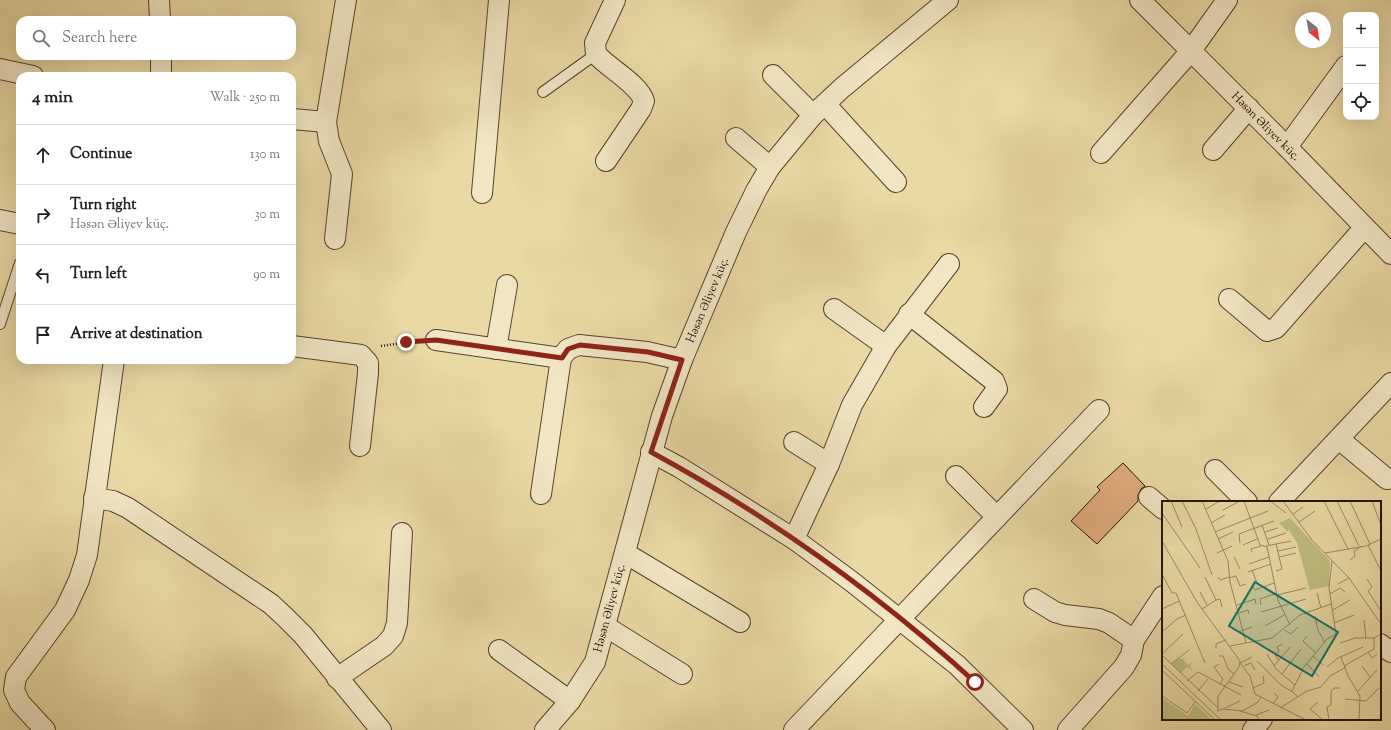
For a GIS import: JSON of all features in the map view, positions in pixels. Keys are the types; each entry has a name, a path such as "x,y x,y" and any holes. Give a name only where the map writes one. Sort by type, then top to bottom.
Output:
{"street":[{"path":"159,0 160,16"},
{"path":"335,239 342,174 329,142 326,122 346,0"},
{"path":"482,193 499,0"},
{"path":"606,161 641,109 644,101 642,93 606,65 596,54 595,43 614,0"},
{"name":"Həsən Əliyev küç.","path":"545,730 570,702 595,662 651,452 682,360 736,232 757,189 770,167 819,110 948,0"},
{"name":"Həsən Əliyev küç.","path":"1140,0 1190,52 1249,108 1364,228 1391,254"},
{"path":"1101,153 1190,52 1227,0"},
{"path":"161,60 161,72"},
{"path":"0,69 16,72"},
{"path":"1287,147 1343,70"},
{"path":"773,75 819,110 896,182"},
{"path":"1213,150 1249,108"},
{"path":"296,119 326,122"},
{"path":"736,138 770,167"},
{"path":"0,220 16,223"},
{"path":"1230,299 1267,331 1276,328 1364,228"},
{"path":"794,539 829,464 852,405 886,346 909,314 949,264"},
{"path":"496,349 507,285"},
{"path":"834,309 886,346"},
{"path":"909,314 994,382 997,389 984,407"},
{"path":"436,340 562,358"},
{"path":"541,494 562,358 568,349 580,345 648,352 682,360"},
{"path":"296,347 361,355 368,363 360,446"},
{"path":"45,730 20,703 14,690 16,677 65,610 79,580 87,556 113,364"},
{"path":"1280,501 1391,383"},
{"path":"794,730 1098,410"},
{"path":"1339,439 1387,479"},
{"path":"794,442 829,464"},
{"path":"651,452 679,467 794,539 900,618 961,669 1023,730"},
{"path":"1215,470 1246,501"},
{"path":"956,476 997,517"},
{"path":"94,498 113,501 128,508 271,604 303,635 380,730"},
{"path":"338,678 384,646 393,636 397,623 402,533"},
{"path":"625,553 740,622"},
{"path":"1068,730 1124,667 1131,655 1134,640 1162,598"},
{"path":"1034,599 1055,612 1065,615 1099,619 1109,623 1134,640"},
{"path":"605,626 682,674"},
{"path":"1381,645 1391,652"},
{"path":"499,650 570,702"},
{"path":"1253,730 1261,720"}],"lane":[{"path":"543,92 596,54"},
{"path":"0,324 16,275"}],"path":[{"path":"361,355 388,344 436,340"}],"building":[{"path":"1123,463 1145,486 1141,489 1138,495 1138,501 1097,544 1071,521 1100,490 1097,487"}],"route":[{"path":"406,342 436,340 562,358 568,349 580,345 648,352 682,360 651,452 679,467 794,539 900,618 957,665 975,682"}]}
